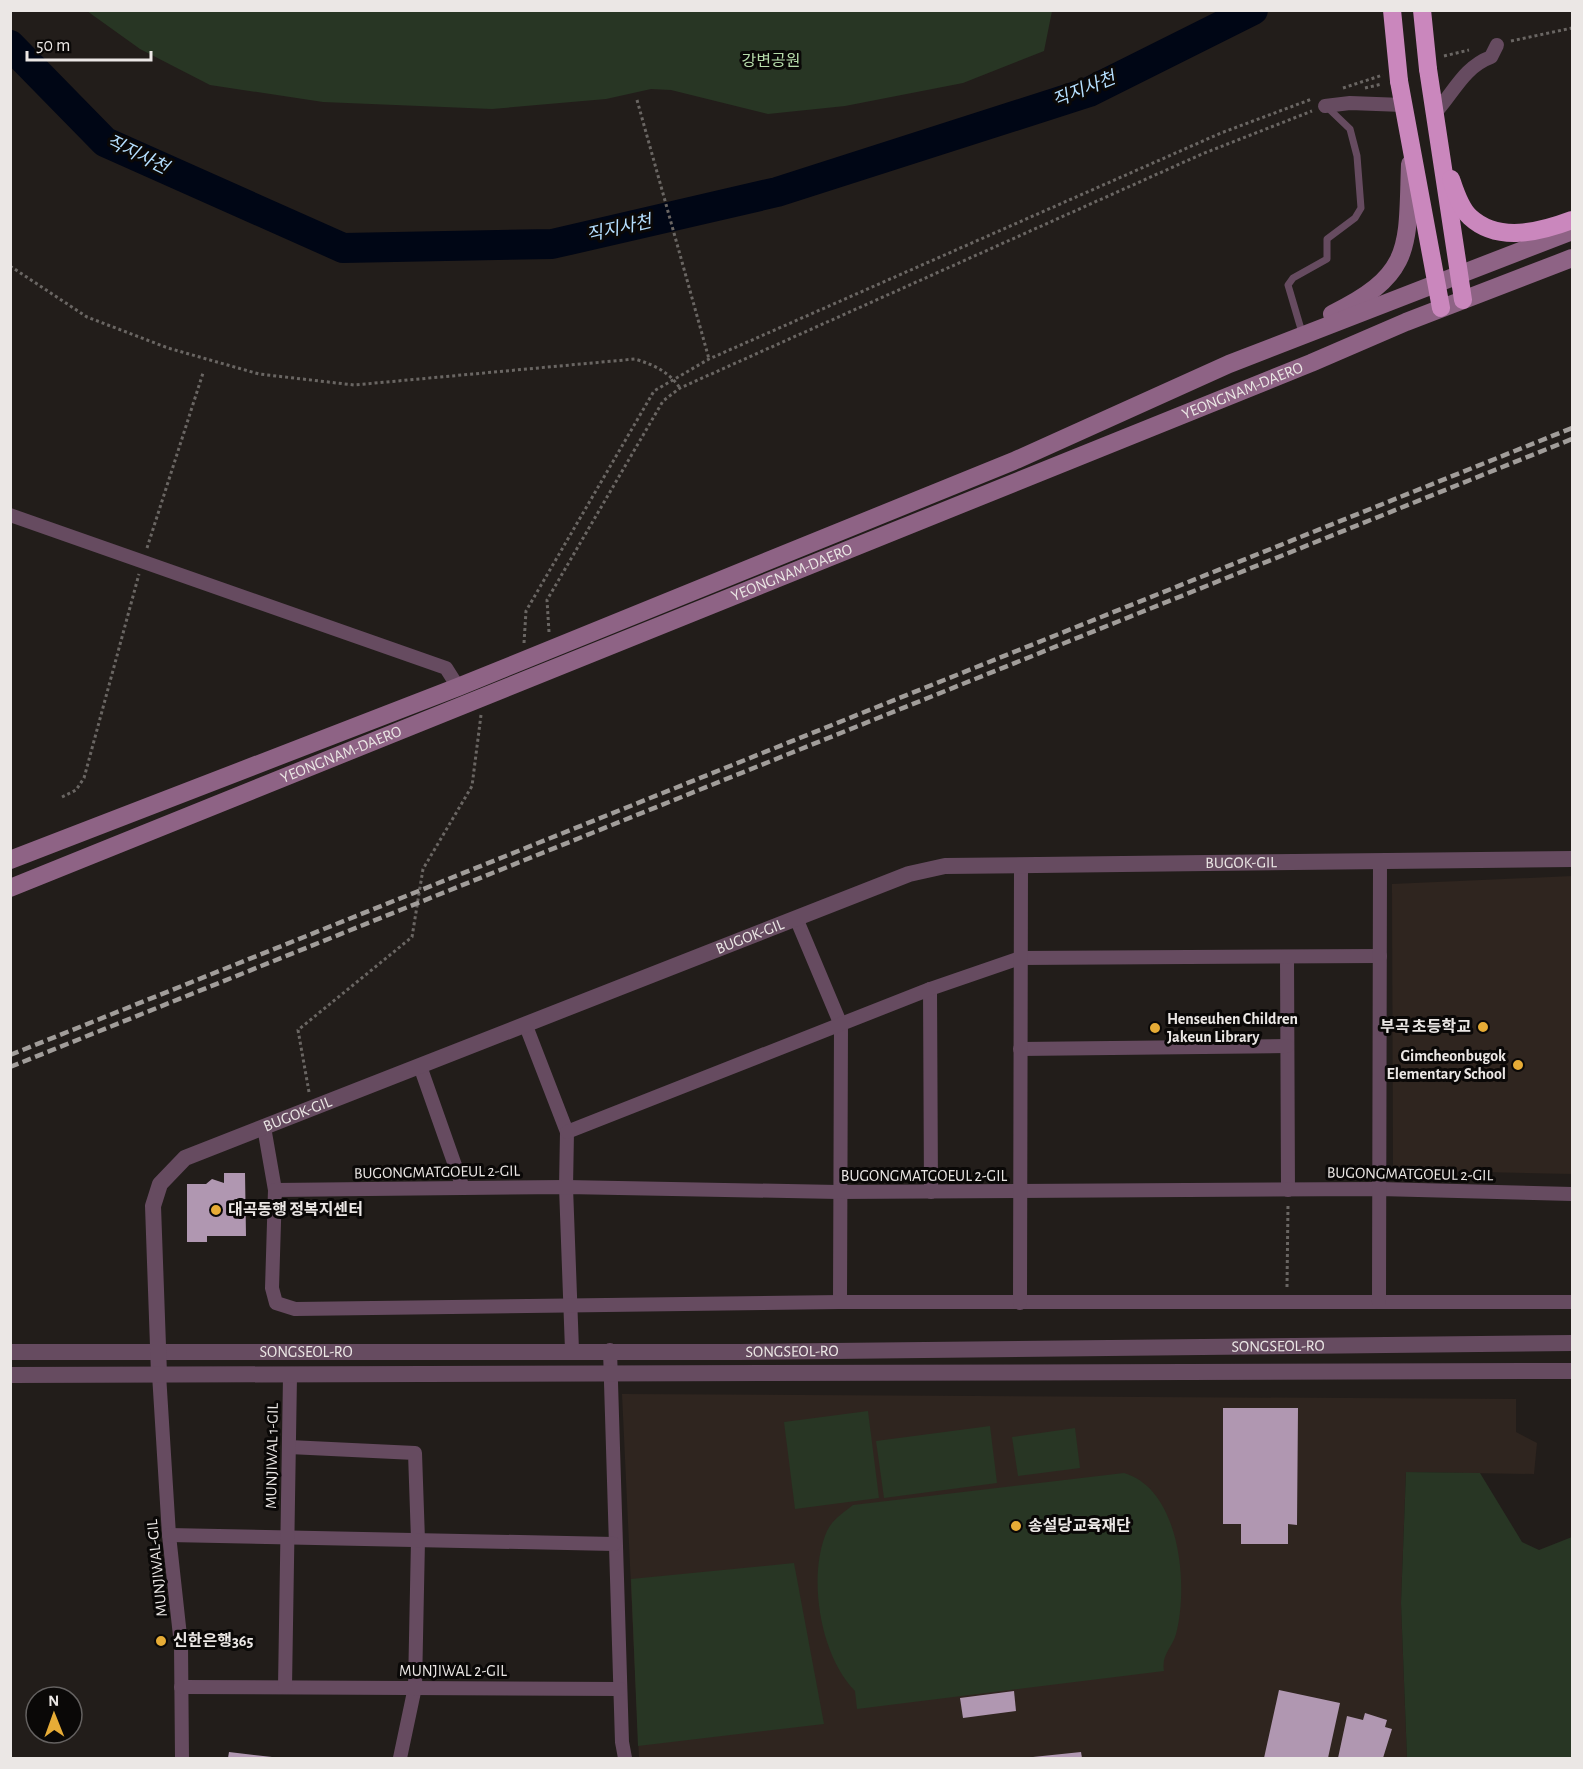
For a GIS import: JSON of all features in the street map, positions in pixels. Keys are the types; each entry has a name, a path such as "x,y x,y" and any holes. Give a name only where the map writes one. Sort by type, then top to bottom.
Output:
{"highway":[{"path":"1392,10 1391,79 1402,105 1442,308"},
{"path":"1422,10 1433,64 1435,113 1463,300"},
{"path":"1441,152 1457,195 1468,216 1484,227 1502,233 1529,231 1572,220"}],"main road":[{"path":"1229,364 1352,304 1386,280 1399,264 1408,215 1411,153"},
{"name":"YEONGNAM-DAERO","path":"10,860 458,687 1016,460 1229,364 1572,231"},
{"name":"YEONGNAM-DAERO","path":"10,888 1442,308 1572,258"}],"street":[{"path":"1435,113 1452,94 1464,74 1477,62 1491,57 1497,45"},
{"path":"1322,101 1402,105"},
{"path":"10,515 447,668 458,687"},
{"name":"BUGOK-GIL","path":"159,1374 153,1206 160,1184 185,1158 909,874 945,866 1572,859"},
{"path":"1379,1302 1380,861"},
{"path":"1020,1303 1021,865"},
{"path":"796,918 840,1025 838,1192 840,1302"},
{"path":"567,1132 930,989 1020,958 1380,956"},
{"path":"1287,957 1288,1190"},
{"path":"930,989 931,1192"},
{"path":"526,1026 567,1132 566,1187 572,1350"},
{"path":"1020,1049 1287,1046"},
{"path":"420,1066 463,1188"},
{"path":"264,1127 274,1190 272,1288 276,1303 295,1309 840,1302 1572,1302"},
{"name":"BUGONGMATGOEUL 2-GIL","path":"274,1190 566,1187 838,1192 1379,1189 1572,1194"},
{"name":"SONGSEOL-RO","path":"10,1352 572,1350 738,1352 1572,1343"},
{"path":"610,1350 614,1545 625,1758"},
{"name":"SONGSEOL-RO","path":"10,1375 1572,1371"},
{"name":"MUNJIWAL-GIL","path":"159,1374 169,1534 181,1645 182,1758"},
{"name":"MUNJIWAL 1-GIL","path":"287,1537 290,1376"},
{"path":"289,1447 415,1453 418,1540 415,1688 400,1758"},
{"path":"169,1534 614,1545"},
{"path":"285,1687 287,1537"},
{"name":"MUNJIWAL 2-GIL","path":"181,1687 620,1689"}],"lane":[{"path":"1301,329 1288,285 1293,278 1327,259 1327,239 1355,218 1361,208 1357,156 1350,129 1322,101"}],"path":[{"path":"1433,64 1497,45 1572,28"},
{"path":"1341,88 1391,79"},
{"path":"1358,89 1391,79"},
{"path":"637,99 709,359"},
{"path":"523,660 526,610 654,391 709,359 1221,133 1322,101"},
{"path":"550,649 547,600 663,401 680,388 1322,101"},
{"path":"10,266 87,317 168,348 259,374 354,385 634,359 656,365 674,379 680,388"},
{"path":"62,797 76,790 84,778 143,561 203,373"},
{"path":"312,1108 298,1030 412,937 423,869 472,786 483,697"},
{"path":"1287,1302 1288,1190"}],"shaded area":[{"name":"부곡 초등학교","path":"1572,876 1572,1174 1393,1170 1392,884"},
{"name":"송설당교육재단","path":"622,1394 1516,1399 1516,1432 1537,1443 1534,1474 1406,1472 1401,1603 1407,1758 639,1758"}],"green space":[{"name":"강변공원","path":"87,11 1052,11 1044,51 963,83 845,106 768,114 671,90 651,89 606,99 492,109 323,102 210,85 140,49"},
{"path":"868,1411 879,1498 795,1509 784,1422"},
{"path":"990,1426 997,1483 884,1498 876,1441"},
{"path":"1075,1428 1080,1468 1018,1476 1012,1437"},
{"path":"1406,1472 1480,1473 1522,1542 1539,1550 1572,1537 1572,1758 1407,1758 1401,1603"},
{"path":"1124,1473 1143,1483 1158,1498 1176,1541 1180,1566 1180,1614 1176,1634 1165,1656 1164,1671 857,1709 855,1691 833,1658 820,1615 818,1570 821,1549 827,1531 838,1516 853,1505"},
{"path":"794,1563 824,1724 638,1746 631,1579"}],"building":[{"name":"대곡동행 정복지센터","path":"224,1173 245,1173 246,1236 207,1236 207,1242 187,1242 187,1184 206,1184 212,1179 224,1183"},
{"path":"1223,1408 1298,1408 1297,1525 1288,1524 1288,1544 1241,1544 1241,1524 1223,1524"},
{"path":"1279,1690 1340,1703 1328,1758 1264,1758"},
{"path":"1014,1691 1016,1711 963,1718 960,1698"},
{"path":"1365,1713 1387,1720 1385,1727 1392,1729 1383,1758 1338,1758 1347,1716 1363,1720"},
{"path":"229,1752 272,1757 228,1758"},
{"path":"1081,1752 1082,1758 1033,1758 1033,1757"}],"waterway":[{"name":"직지사천","path":"10,45 105,142 343,248 552,244 777,192 1089,92 1253,10"}],"railway":[{"path":"10,1055 1572,428"},
{"path":"10,1067 1572,439"}],"place":[{"name":"부곡 초등학교","path":"1483,1027"},
{"name":"Henseuhen Children Jakeun Library","path":"1155,1028"},
{"name":"Gimcheonbugok Elementary School","path":"1518,1065"},
{"name":"대곡동행 정복지센터","path":"216,1210"},
{"name":"송설당교육재단","path":"1016,1526"},
{"name":"신한은행365","path":"161,1641"}]}
